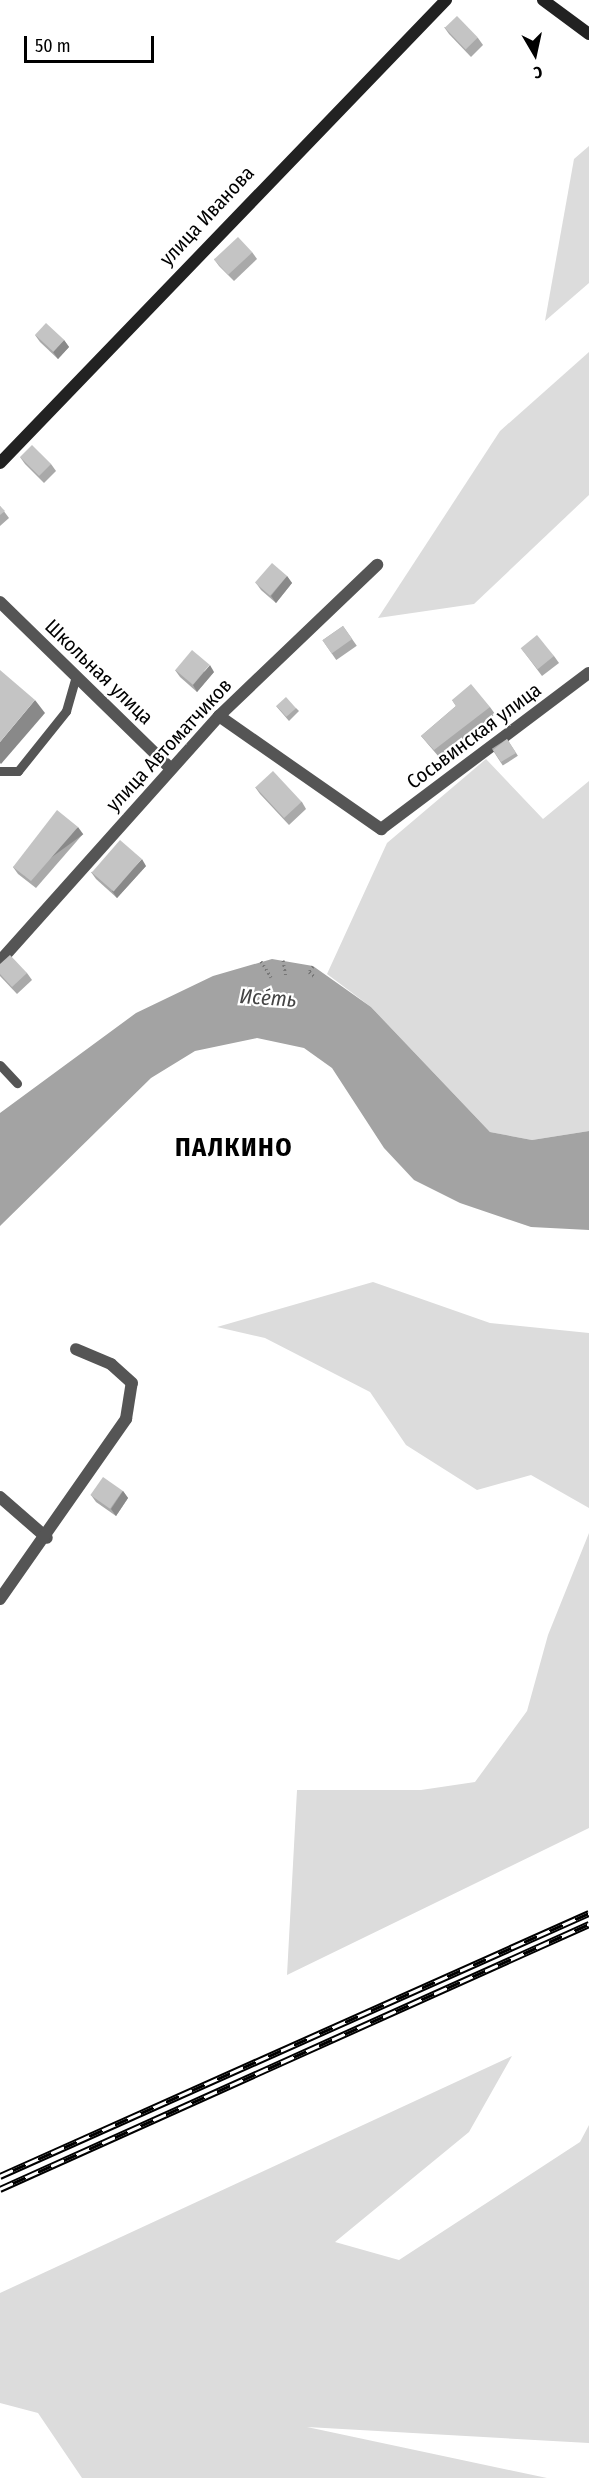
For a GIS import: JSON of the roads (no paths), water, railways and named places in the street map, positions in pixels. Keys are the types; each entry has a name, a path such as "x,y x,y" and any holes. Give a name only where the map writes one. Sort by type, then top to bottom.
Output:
{"street":[{"name":"улица Иванова","path":"0,463 446,0"},
{"path":"543,0 589,34"},
{"name":"улица Автоматчиков","path":"0,961 219,716 377,565"},
{"name":"Школьная улица","path":"0,602 171,769"},
{"name":"Сосьвинская улица","path":"219,716 381,829 589,673"},
{"path":"0,1599 47,1538 126,1419 132,1383 111,1364 76,1349"},
{"path":"0,1497 47,1538"}],"lane":[{"path":"0,771 18,771 66,711 76,677"},
{"path":"0,1065 17,1083"}],"water":[{"name":"Исе́ть","path":"272,959 313,966 371,1007 490,1132 532,1140 589,1131 589,1230 531,1227 460,1203 414,1180 384,1148 332,1068 304,1048 257,1038 195,1051 151,1078 0,1226 0,1113 136,1013 213,976"}],"railway":[{"path":"0,2176 589,1913"},
{"path":"0,2189 589,1924"}],"district":[{"name":"ПАЛКИНО","path":"234,1148"}]}
